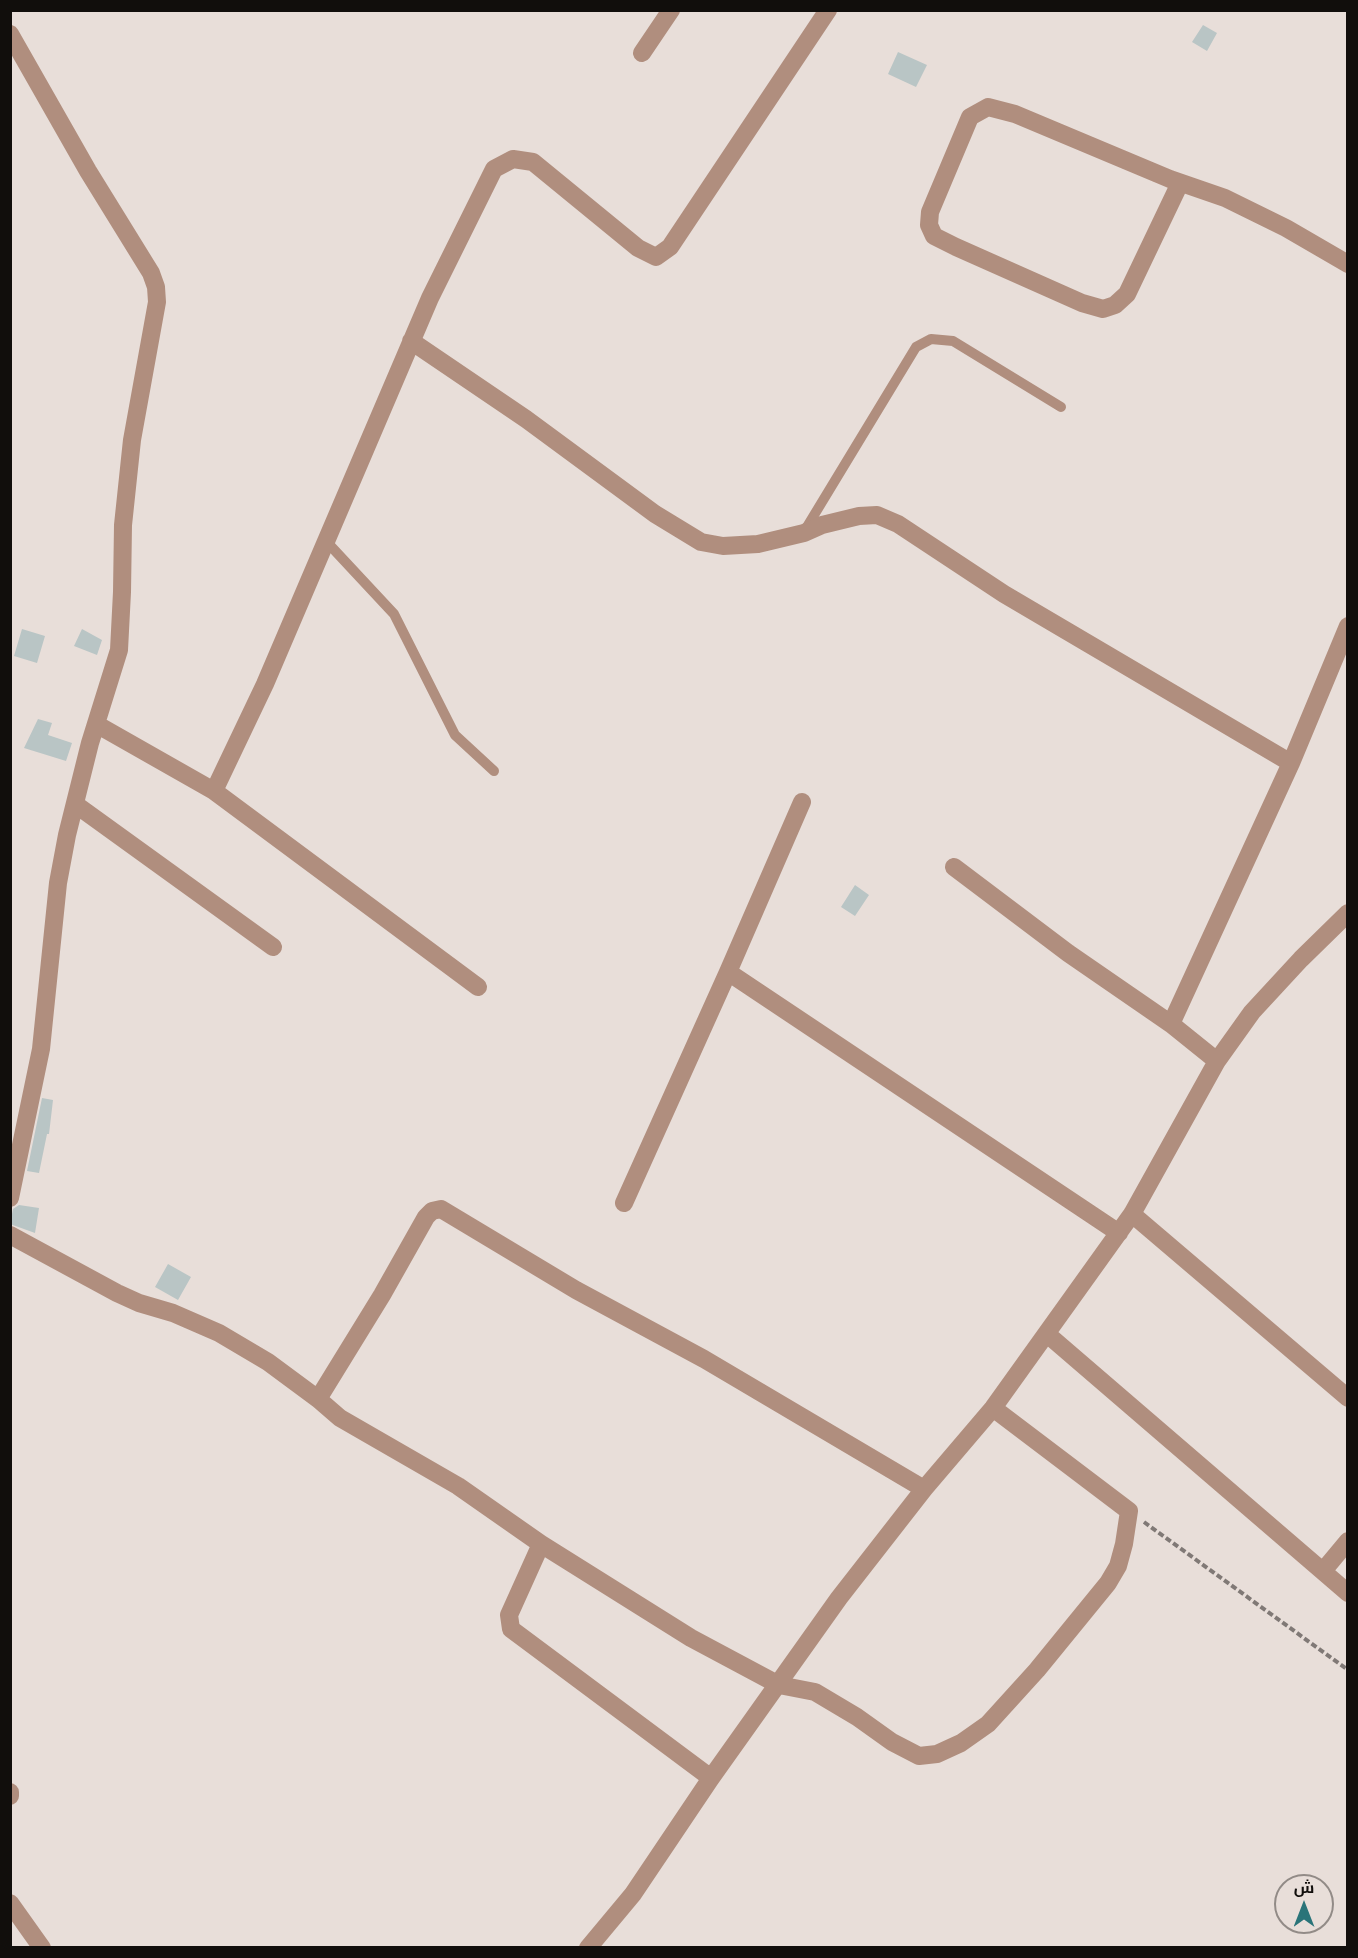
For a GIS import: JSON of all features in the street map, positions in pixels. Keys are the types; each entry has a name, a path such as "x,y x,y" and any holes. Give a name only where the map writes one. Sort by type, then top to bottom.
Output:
{"street":[{"path":"642,53 671,10"},
{"path":"214,791 265,684 430,298 494,169 513,159 533,162 638,248 656,257 670,247 828,10"},
{"path":"10,34 88,171 151,273 156,287 157,302 129,461 123,525 119,650 75,804 58,883 41,1049 10,1198"},
{"path":"1180,183 1127,294 1115,305 1103,309 1082,303 956,247 934,236 929,225 930,212 970,117 988,106 1015,114 1180,183 1255,211 1347,264"},
{"path":"411,341 526,419 655,514 701,542 723,546 758,544 859,516 877,516 898,524 1005,594 1291,763"},
{"path":"1171,1024 1343,648 1347,626"},
{"path":"96,724 214,791 478,987"},
{"path":"624,1203 802,802"},
{"path":"75,804 273,947"},
{"path":"954,867 1068,953 1171,1024 1217,1061"},
{"path":"588,1947 633,1894 711,1778 839,1598 924,1489 993,1408 1119,1233 1132,1214 1217,1061 1252,1012 1347,913"},
{"path":"728,972 1119,1233"},
{"path":"318,1399 382,1295 426,1217 432,1210 441,1209 586,1295 723,1370 924,1489"},
{"path":"1132,1214 1347,1398"},
{"path":"10,1235 117,1293 139,1303 173,1313 219,1334 268,1362 340,1418 458,1485 541,1544 691,1638 779,1685 815,1692 857,1717 892,1742 919,1756 937,1755 961,1743 988,1724 1037,1670 1108,1584 1118,1566 1124,1544 1129,1511 993,1408"},
{"path":"1047,1334 1347,1593"},
{"path":"1323,1572 1347,1542"},
{"path":"541,1544 509,1615 511,1629 711,1778"},
{"path":"10,1903 42,1947"}],"lane":[{"path":"804,533 916,347 931,339 953,341 1061,407"},
{"path":"325,540 394,614 454,735 494,771"}],"path":[{"path":"1129,1511 1347,1670"}],"building":[{"path":"1203,25 1217,33 1207,51 1192,42"},
{"path":"898,52 927,65 916,87 888,74"},
{"path":"22,629 45,636 37,663 14,656"},
{"path":"82,629 102,640 97,655 74,646"},
{"path":"38,719 52,723 48,735 72,743 66,761 24,748"},
{"path":"855,885 869,895 855,916 841,907"},
{"path":"42,1098 53,1100 49,1134 47,1134 39,1173 27,1171"},
{"path":"19,1205 39,1208 35,1233 10,1224 13,1209"},
{"path":"168,1264 191,1277 178,1300 155,1287"}]}
